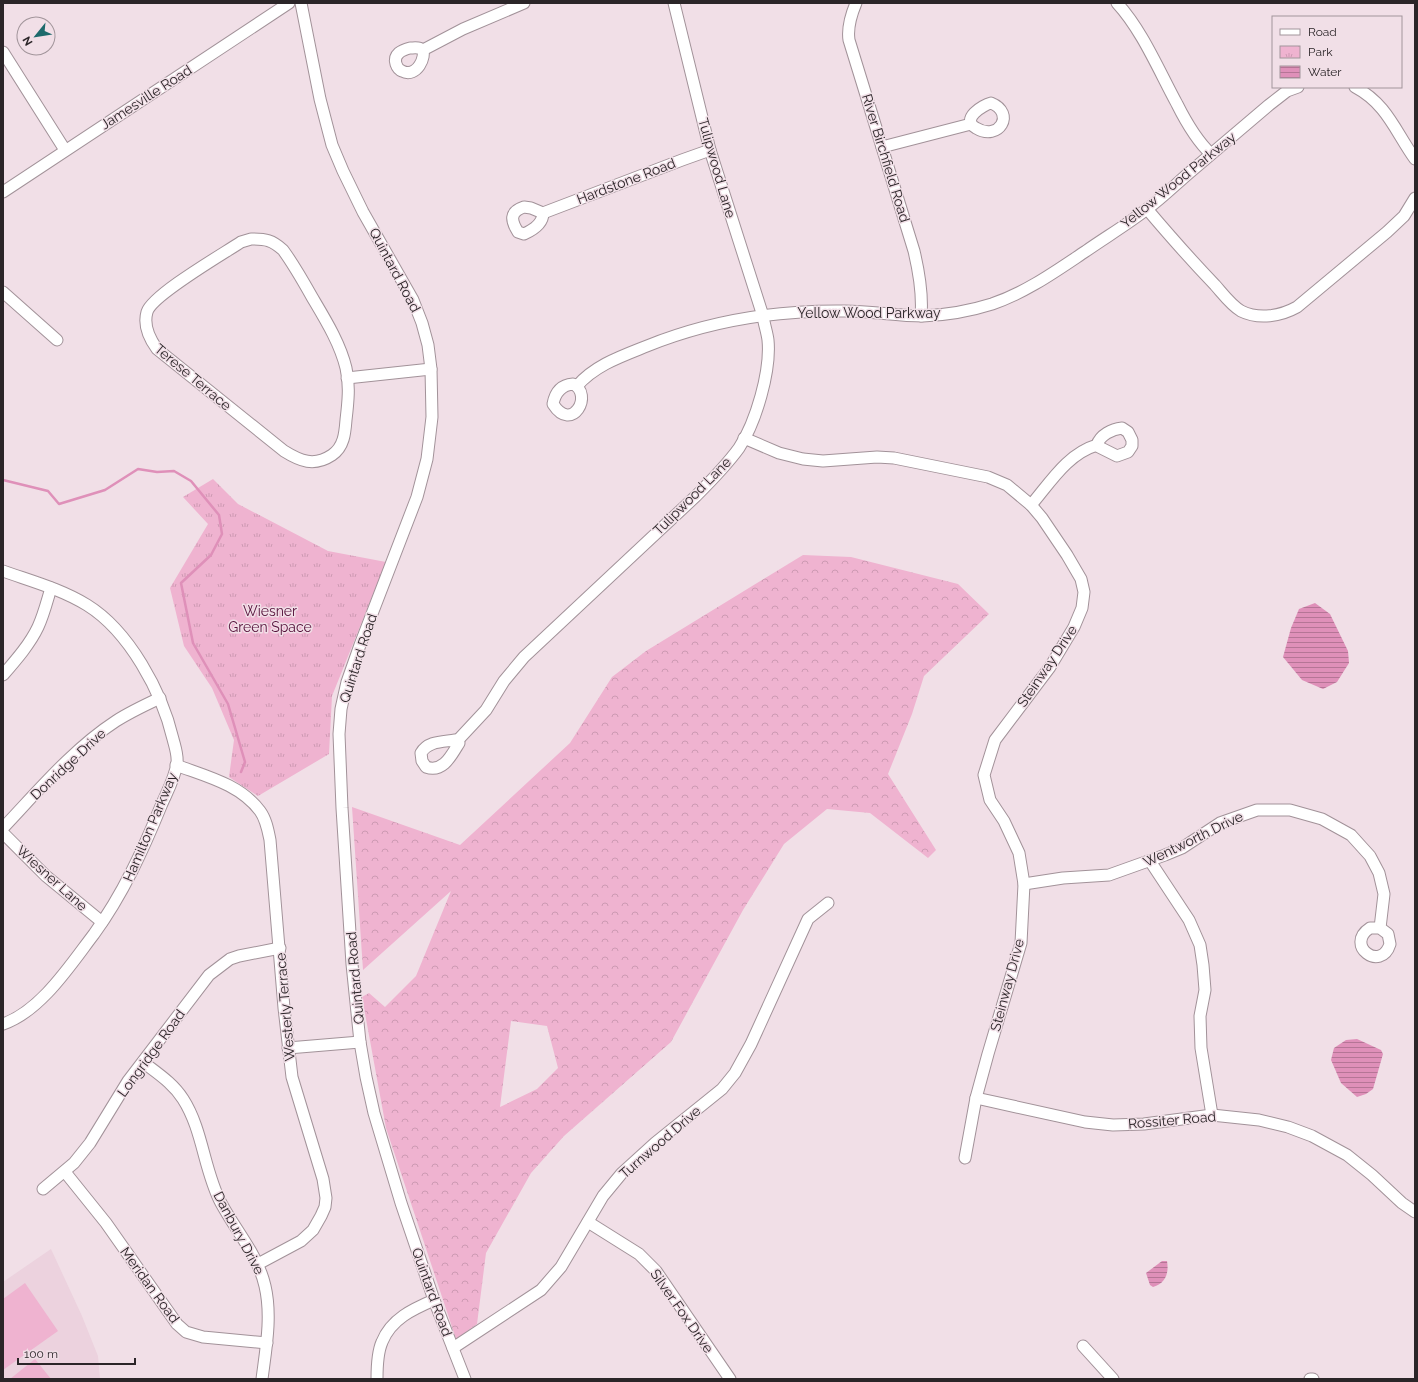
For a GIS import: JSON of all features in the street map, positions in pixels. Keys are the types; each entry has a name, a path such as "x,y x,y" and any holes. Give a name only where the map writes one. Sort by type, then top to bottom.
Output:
{"street":[{"name":"Jamesville Road","path":"3,192 289,3"},
{"name":"Quintard Road","path":"301,3 320,99 332,145 363,212 413,300 422,323 428,345 431,369 432,417 428,459 417,497 347,682 341,709 339,734 352,964 360,1042 374,1113 401,1203 434,1300 465,1379"},
{"path":"423,50 463,29 524,3"},
{"name":"Tulipwood Lane","path":"458,740 482,714 504,681 524,657 721,471 744,438 750,427 761,398 766,370 768,339 763,316 710,150 674,3"},
{"name":"River Birchfield Road","path":"856,3 848,31 849,40 914,251 920,275 922,304 921,316"},
{"path":"1117,3 1124,11 1141,38 1195,135 1211,154"},
{"path":"3,52 65,150"},
{"name":"Yellow Wood Parkway","path":"577,386 584,377 619,357 671,336 720,323 797,312 844,311 921,316 959,312 991,304 1019,294 1048,277 1147,209 1269,105 1287,91 1295,88"},
{"path":"1356,88 1370,97 1389,117 1415,159"},
{"path":"882,147 971,124"},
{"name":"Hardstone Road","path":"543,213 710,150"},
{"path":"1147,209 1187,256 1236,308 1254,316 1274,316 1297,307 1387,232 1404,216 1415,198"},
{"name":"Terese Terrace","path":"251,239 265,239 276,244 283,250 326,320 340,350 347,378 348,401 344,436 340,446 334,454 318,461 297,459 157,349 150,340 146,329 147,312 158,298 185,278 241,242 251,239"},
{"path":"3,292 57,340"},
{"path":"347,378 431,369"},
{"name":"Steinway Drive","path":"744,438 779,453 803,459 823,461 877,457 894,458 978,474 1007,485 1031,505 1042,518 1076,568 1081,579 1084,592 1082,608 1074,627 1050,667 995,740 984,775 990,800 1004,821 1019,853 1024,884 1022,943 976,1098 965,1158"},
{"path":"1031,505 1070,459 1087,448 1097,444"},
{"name":"Hamilton Parkway","path":"3,570 78,600 106,620 124,639 136,656 160,698 176,751 176,766 172,779 144,846 120,893 102,922 60,978 28,1011 14,1020 3,1024"},
{"path":"3,674 22,652 38,628 44,614 51,588"},
{"name":"Donridge Drive","path":"3,828 61,767 91,739 115,721 160,698"},
{"name":"Westerly Terrace","path":"176,766 228,785 247,797 260,811 267,824 270,840 288,1048 292,1077 323,1179 326,1198 321,1216 313,1230 301,1241 258,1264"},
{"name":"Wentworth Drive","path":"1024,884 1063,878 1109,875 1182,848 1220,823 1257,810 1290,810 1322,819 1351,835 1370,856 1379,873 1384,894 1380,928"},
{"name":"Wiesner Lane","path":"3,833 46,876 102,922"},
{"path":"1150,861 1189,920 1200,945 1205,990 1200,1016 1201,1048 1212,1115"},
{"name":"Turnwood Drive","path":"453,1348 541,1290 561,1267 603,1196 622,1173 655,1143 722,1089 735,1073 751,1044 808,919 828,904"},
{"name":"Longridge Road","path":"43,1189 65,1172 90,1143 128,1082 209,975 230,959 280,948"},
{"path":"288,1048 360,1042"},
{"name":"Danbury Drive","path":"143,1062 173,1086 183,1098 193,1118 213,1186 221,1203 258,1264 266,1287 269,1319 262,1379"},
{"name":"Rossiter Road","path":"976,1098 1085,1122 1113,1125 1144,1124 1212,1115 1259,1120 1288,1127 1312,1136 1347,1155 1372,1175 1402,1203 1415,1212"},
{"name":"Meridan Road","path":"65,1172 106,1223 177,1324 186,1332 203,1337 267,1343"},
{"name":"Silver Fox Drive","path":"588,1222 639,1254 656,1271 730,1379"},
{"path":"377,1379 381,1343 388,1330 399,1318 434,1300"},
{"path":"1083,1346 1113,1379"}],"shaded area":[{"path":"51,1249 82,1316 98,1356 100,1379 3,1379 3,1282"}],"green space":[{"name":"Wiesner Green Space","path":"213,479 238,504 328,551 386,562 332,696 329,754 258,796 229,777 234,740 212,688 184,646 170,588 208,524 183,497"},
{"path":"803,555 851,557 958,584 989,614 924,676 912,714 888,774 936,850 928,858 870,813 827,809 784,844 743,910 671,1042 564,1136 531,1173 486,1253 477,1324 456,1339 386,1128 362,997 369,993 385,1007 416,976 451,891 363,970 352,807 460,845 570,743 612,677 646,651","holes":["511,1021 547,1026 558,1068 537,1089 500,1107"]},
{"path":"25,1283 58,1331 3,1370 3,1299"},
{"path":"35,1359 51,1379 10,1379"}],"water":[{"path":"1315,603 1330,614 1348,651 1349,663 1337,682 1323,689 1302,680 1283,657 1291,628 1299,609"},
{"path":"1357,1039 1381,1050 1383,1054 1373,1089 1366,1094 1357,1097 1341,1083 1331,1060 1334,1048 1346,1040"},
{"path":"1162,1261 1167,1261 1166,1277 1161,1283 1153,1287 1150,1285 1146,1273"}],"waterway":[{"path":"3,480 48,491 59,504 105,490 138,469 157,472 174,471 191,481 219,515 222,534 211,555 181,583 193,643 228,704 245,762 241,772"}]}
